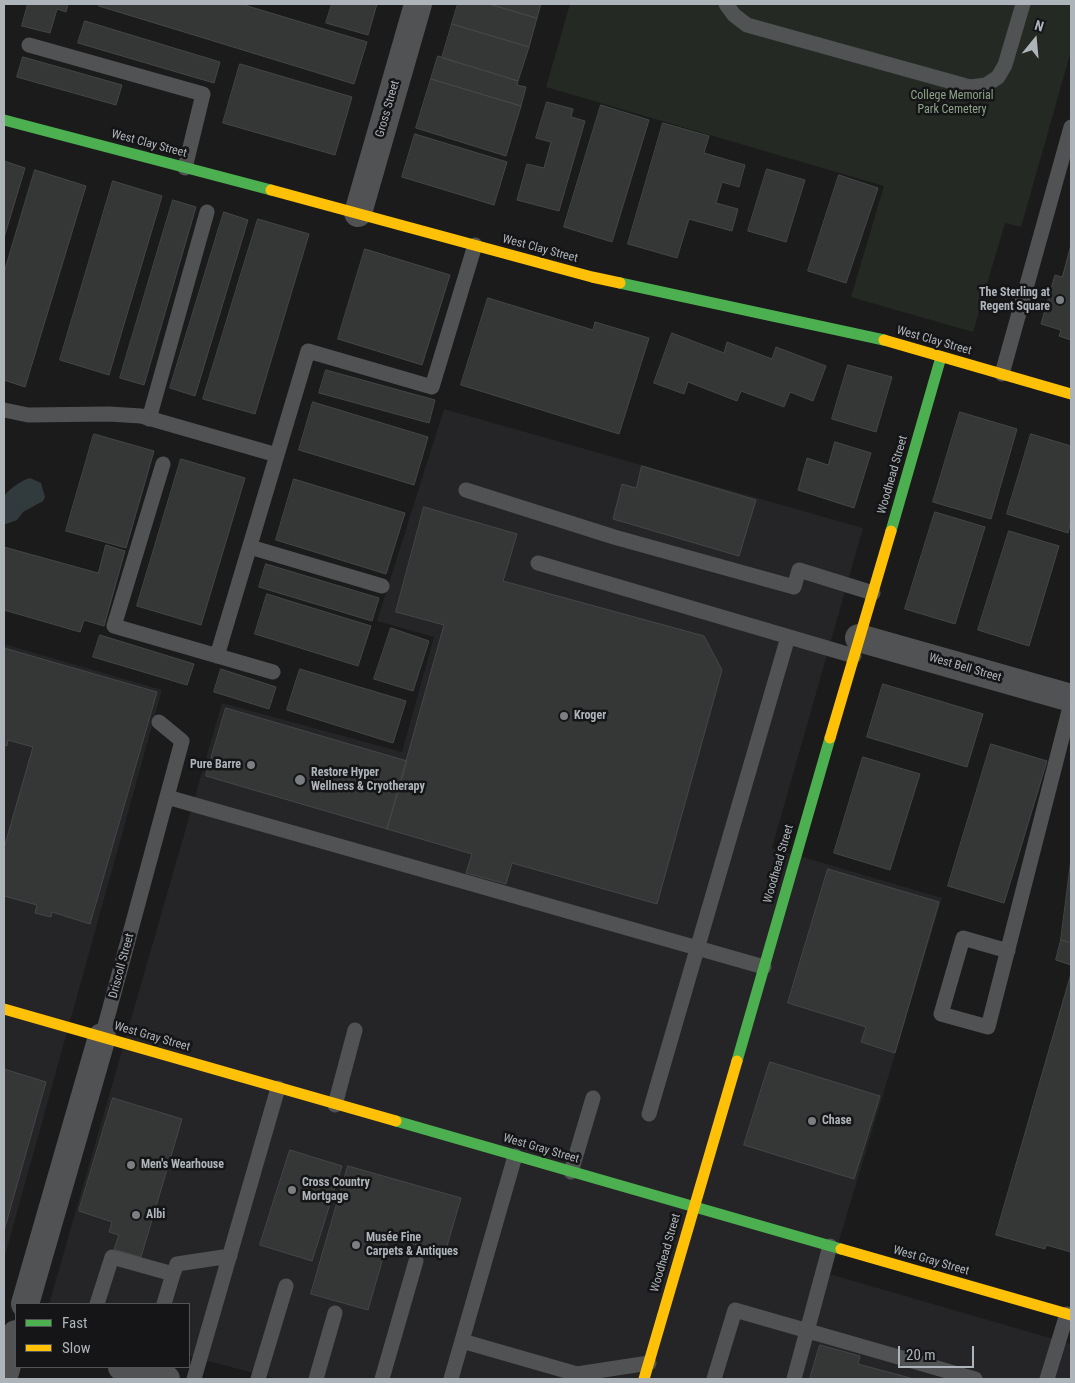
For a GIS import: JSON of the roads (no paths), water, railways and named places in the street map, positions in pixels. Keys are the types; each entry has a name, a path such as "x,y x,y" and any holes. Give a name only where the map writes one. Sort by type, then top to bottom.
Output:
{"street":[{"name":"Gross Street","path":"358,213 418,4"},
{"name":"West Clay Street","path":"4,120 592,277 883,340 1071,394"},
{"name":"Woodhead Street","path":"644,1379 942,357"},
{"name":"West Bell Street","path":"857,647 1071,698"},
{"name":"West Gray Street","path":"4,1010 1069,1314"},
{"name":"Driscoll Street","path":"25,1303 102,1037"},
{"path":"4,1376 13,1335"}],"lane":[{"path":"726,4 734,15 747,25 970,87 986,85 998,77 1005,65 1023,4"},
{"path":"29,45 203,94 185,168"},
{"path":"1002,374 1071,127"},
{"path":"149,419 207,212"},
{"path":"217,656 308,351 432,387 475,245"},
{"path":"4,410 28,415 109,414 142,416 277,455"},
{"path":"163,464 114,626 272,672"},
{"path":"466,490 614,537 794,587 799,570 873,593"},
{"path":"250,547 382,586"},
{"path":"538,563 788,636 857,647"},
{"path":"649,1114 788,636"},
{"path":"1008,951 963,938 941,1014 988,1027 1008,951 1071,703"},
{"name":"Driscoll Street","path":"102,1037 182,741 158,722"},
{"path":"167,797 764,967"},
{"path":"335,1104 354,1030"},
{"path":"194,1379 278,1088"},
{"path":"571,1172 593,1098"},
{"path":"451,1379 515,1156"},
{"path":"794,1379 830,1246"},
{"path":"164,1303 177,1264 230,1256"},
{"path":"97,1303 112,1257 174,1274"},
{"path":"382,1379 416,1261"},
{"path":"258,1379 286,1286"},
{"path":"714,1379 734,1310 975,1379"},
{"path":"316,1379 335,1313"},
{"path":"1047,1379 1069,1314"},
{"path":"462,1341 576,1377 649,1363"}],"place":[{"name":"The Sterling at Regent Square","path":"1060,300"},
{"name":"Kroger","path":"564,716"},
{"name":"Pure Barre","path":"251,765"},
{"name":"Restore Hyper Wellness & Cryotherapy","path":"300,780"},
{"name":"Chase","path":"812,1121"},
{"name":"Men's Wearhouse","path":"131,1165"},
{"name":"Cross Country Mortgage","path":"292,1190"},
{"name":"Albi","path":"136,1215"},
{"name":"Musée Fine Carpets & Antiques","path":"356,1245"}],"park label":[{"name":"College Memorial Park Cemetery","path":"952,103"}]}
